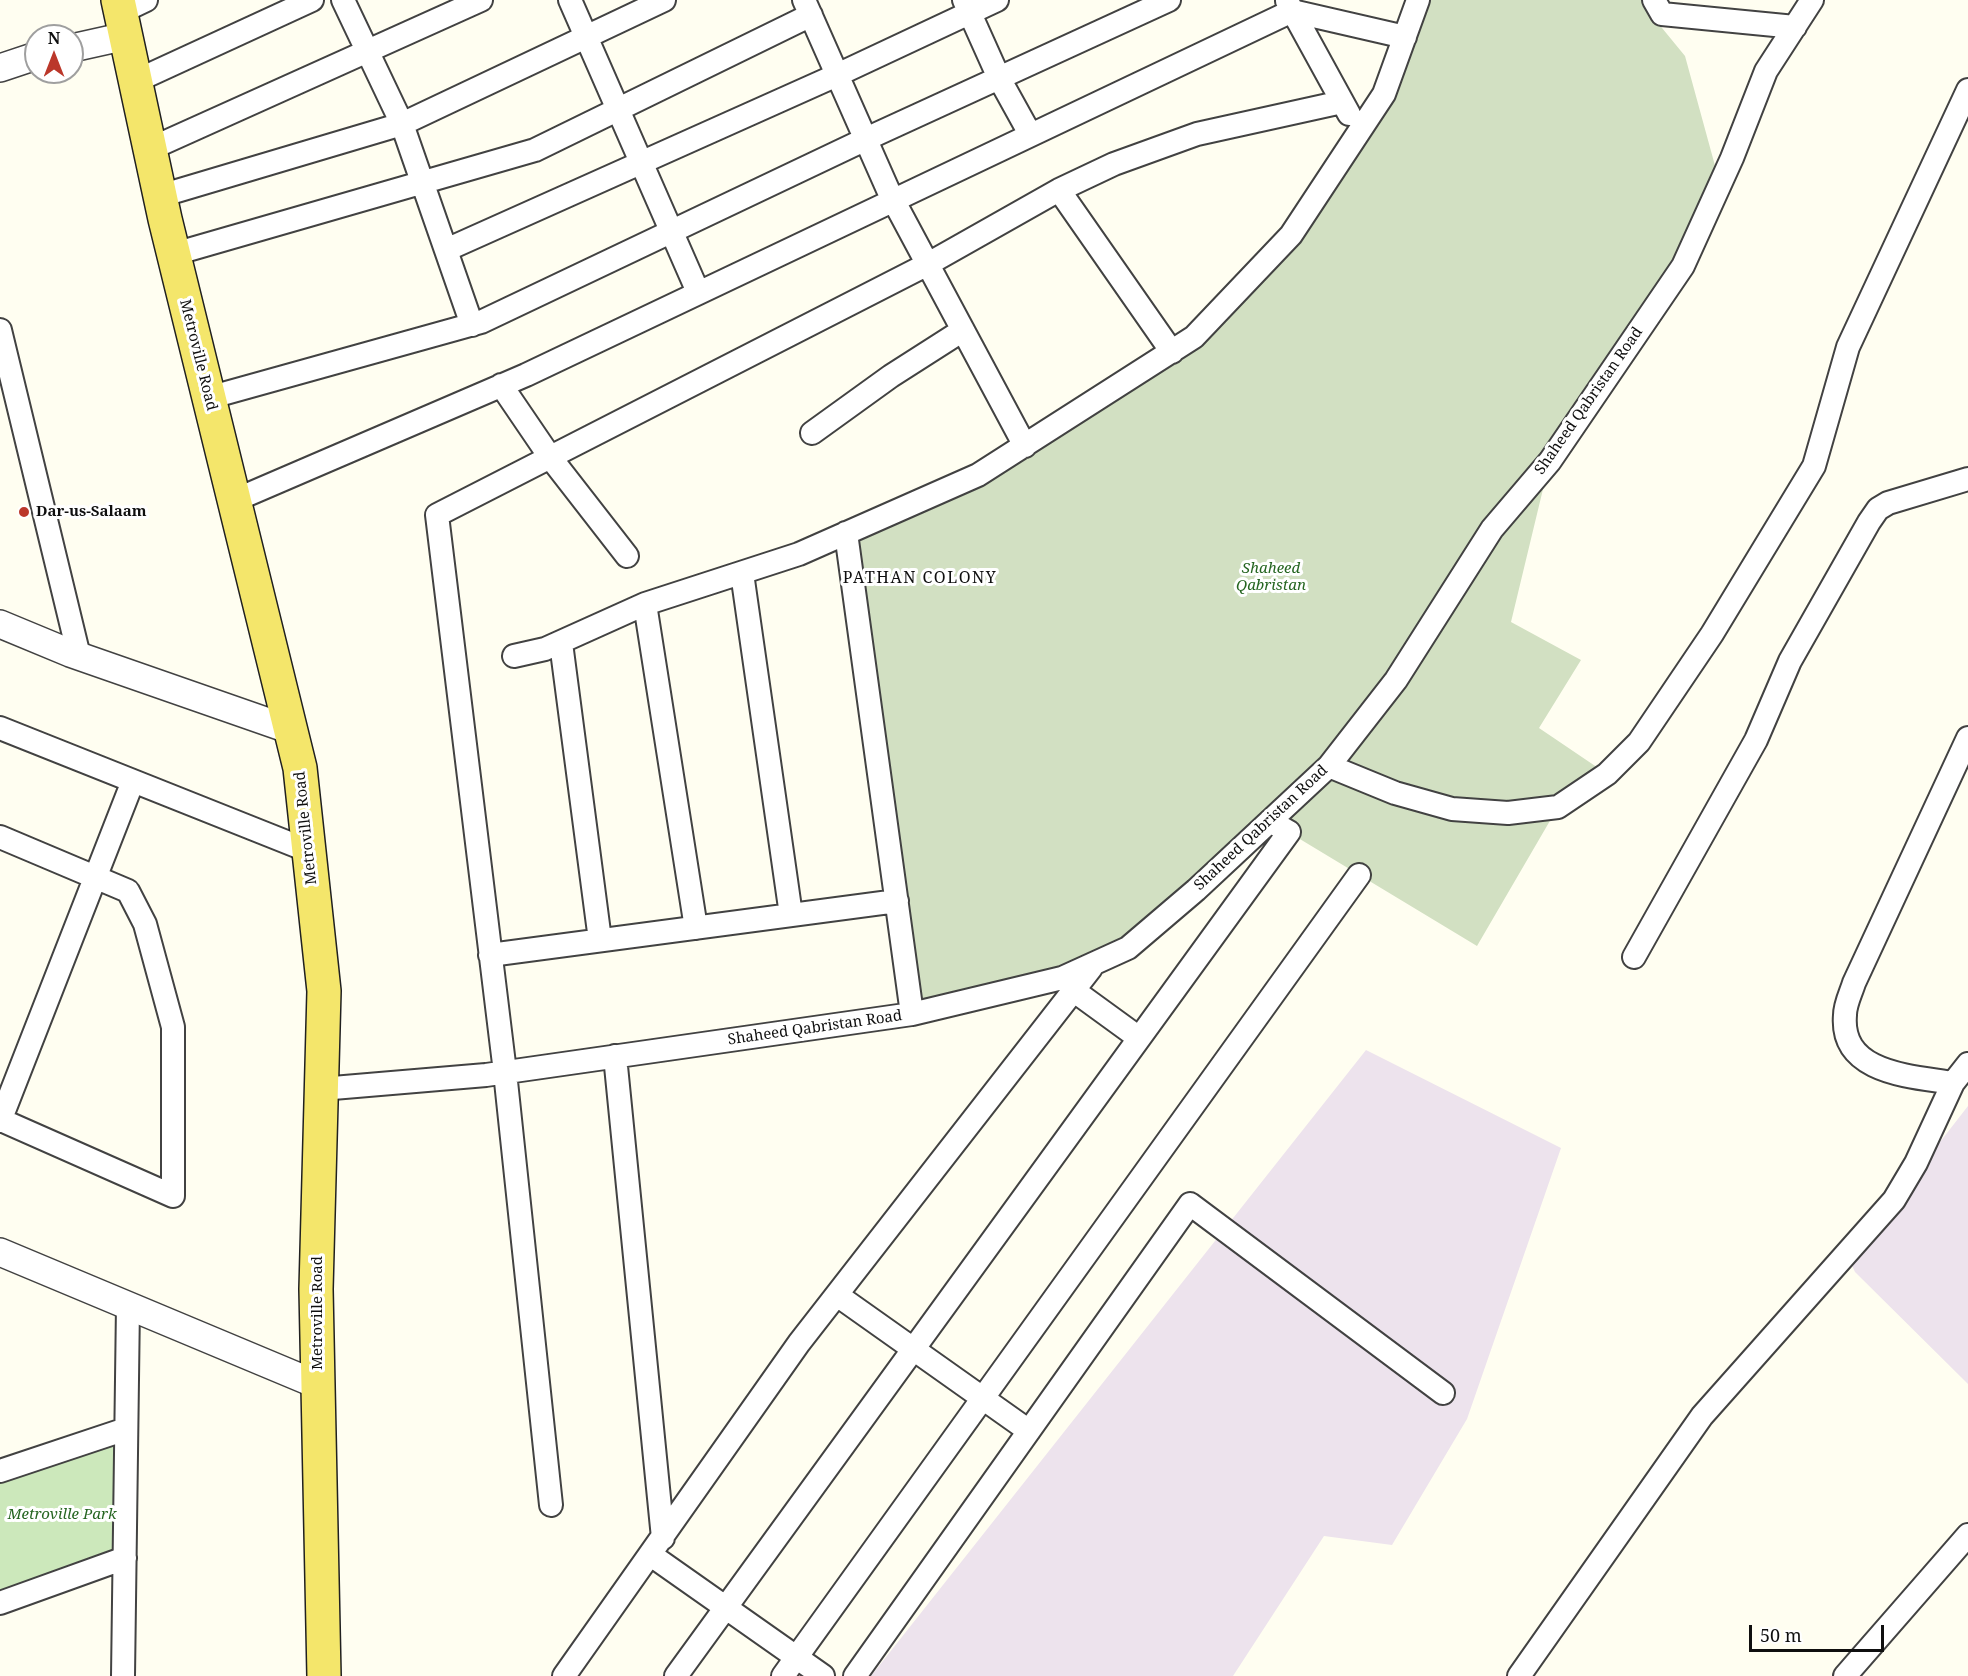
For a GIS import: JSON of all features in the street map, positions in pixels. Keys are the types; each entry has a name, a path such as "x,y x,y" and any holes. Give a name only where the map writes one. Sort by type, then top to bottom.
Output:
{"main road":[{"name":"Metroville Road","path":"128,12 136,81 160,196 300,768 324,991 316,1289 324,1676"}],"street":[{"path":"136,81 312,0"},
{"path":"344,0 369,48 402,124 472,325"},
{"path":"150,149 369,48 481,0"},
{"path":"570,0 643,162 698,292"},
{"path":"160,196 402,124 664,0"},
{"path":"446,250 837,75 967,6 997,0"},
{"path":"208,398 472,325 866,139 1169,0"},
{"path":"514,656 545,650 645,604 799,554 978,475 1194,337 1291,235 1384,94 1418,0"},
{"path":"1654,0 1662,14 1794,27"},
{"name":"Shaheed Qabristan Road","path":"321,1089 505,1072 912,1014 1062,978 1128,948 1329,766 1396,680 1492,530 1550,460 1683,266 1732,158 1766,71 1812,0"},
{"path":"233,501 501,385 1030,134 1289,5 1404,37"},
{"path":"1289,5 1359,132"},
{"path":"967,6 999,78 1030,134"},
{"path":"174,254 535,150 619,109 807,7 893,199 1025,446"},
{"path":"84,40 128,12"},
{"path":"0,68 24,60"},
{"path":"1329,766 1395,792 1452,809 1508,813 1558,807 1607,774 1639,742 1712,634 1814,466 1848,347 1968,90"},
{"path":"551,1504 505,1072 437,515 928,264 1059,190 1114,165 1197,134 1342,102"},
{"path":"1059,190 1172,352"},
{"path":"0,330 79,656"},
{"path":"812,433 891,376 963,330"},
{"path":"0,399 10,374"},
{"path":"501,385 550,457 627,556"},
{"path":"1634,957 1756,740 1790,661 1878,509 1888,502 1968,479"},
{"path":"846,533 912,1014"},
{"path":"742,573 791,915"},
{"path":"645,604 696,928"},
{"path":"0,624 79,656 291,730"},
{"path":"561,643 600,940"},
{"path":"0,728 309,851"},
{"path":"1953,1083 1880,1070 1866,1063 1845,1034 1845,1013 1854,983 1968,738"},
{"path":"0,837 96,878 128,891 145,924 157,960 173,1027 173,1196 0,1120 96,878 133,781"},
{"path":"676,1676 1288,832 1270,821"},
{"path":"783,1676 1359,875"},
{"path":"490,955 897,901"},
{"path":"564,1676 799,1342 1095,963"},
{"path":"1073,990 1139,1038"},
{"path":"615,1056 657,1546 726,1607 823,1676"},
{"path":"1519,1676 1701,1416 1893,1200 1916,1163 1953,1083 1968,1064"},
{"path":"855,1676 1190,1204 1443,1393"},
{"path":"0,1252 318,1385"},
{"path":"837,1295 1029,1431"},
{"path":"123,1676 128,1305"},
{"path":"0,1471 126,1429"},
{"path":"1845,1676 1968,1535"},
{"path":"0,1603 124,1558"}],"shaded area":[{"path":"1366,1050 1561,1148 1467,1419 1392,1545 1324,1536 1233,1676 871,1676"},
{"path":"1968,1106 1968,1384 1855,1272 1849,1259"}],"green space":[{"name":"Shaheed Qabristan","path":"1418,0 1642,0 1644,6 1685,56 1720,184 1550,460 1511,622 1581,660 1539,728 1607,774 1558,807 1477,946 1270,821 1128,948 918,1012 846,533 978,475 1194,337 1291,235 1384,94"},
{"name":"Metroville Park","path":"126,1429 125,1558 0,1603 0,1471"}],"place":[{"name":"Dar-us-Salaam","path":"24,512"}],"district":[{"name":"PATHAN COLONY","path":"920,578"}]}
